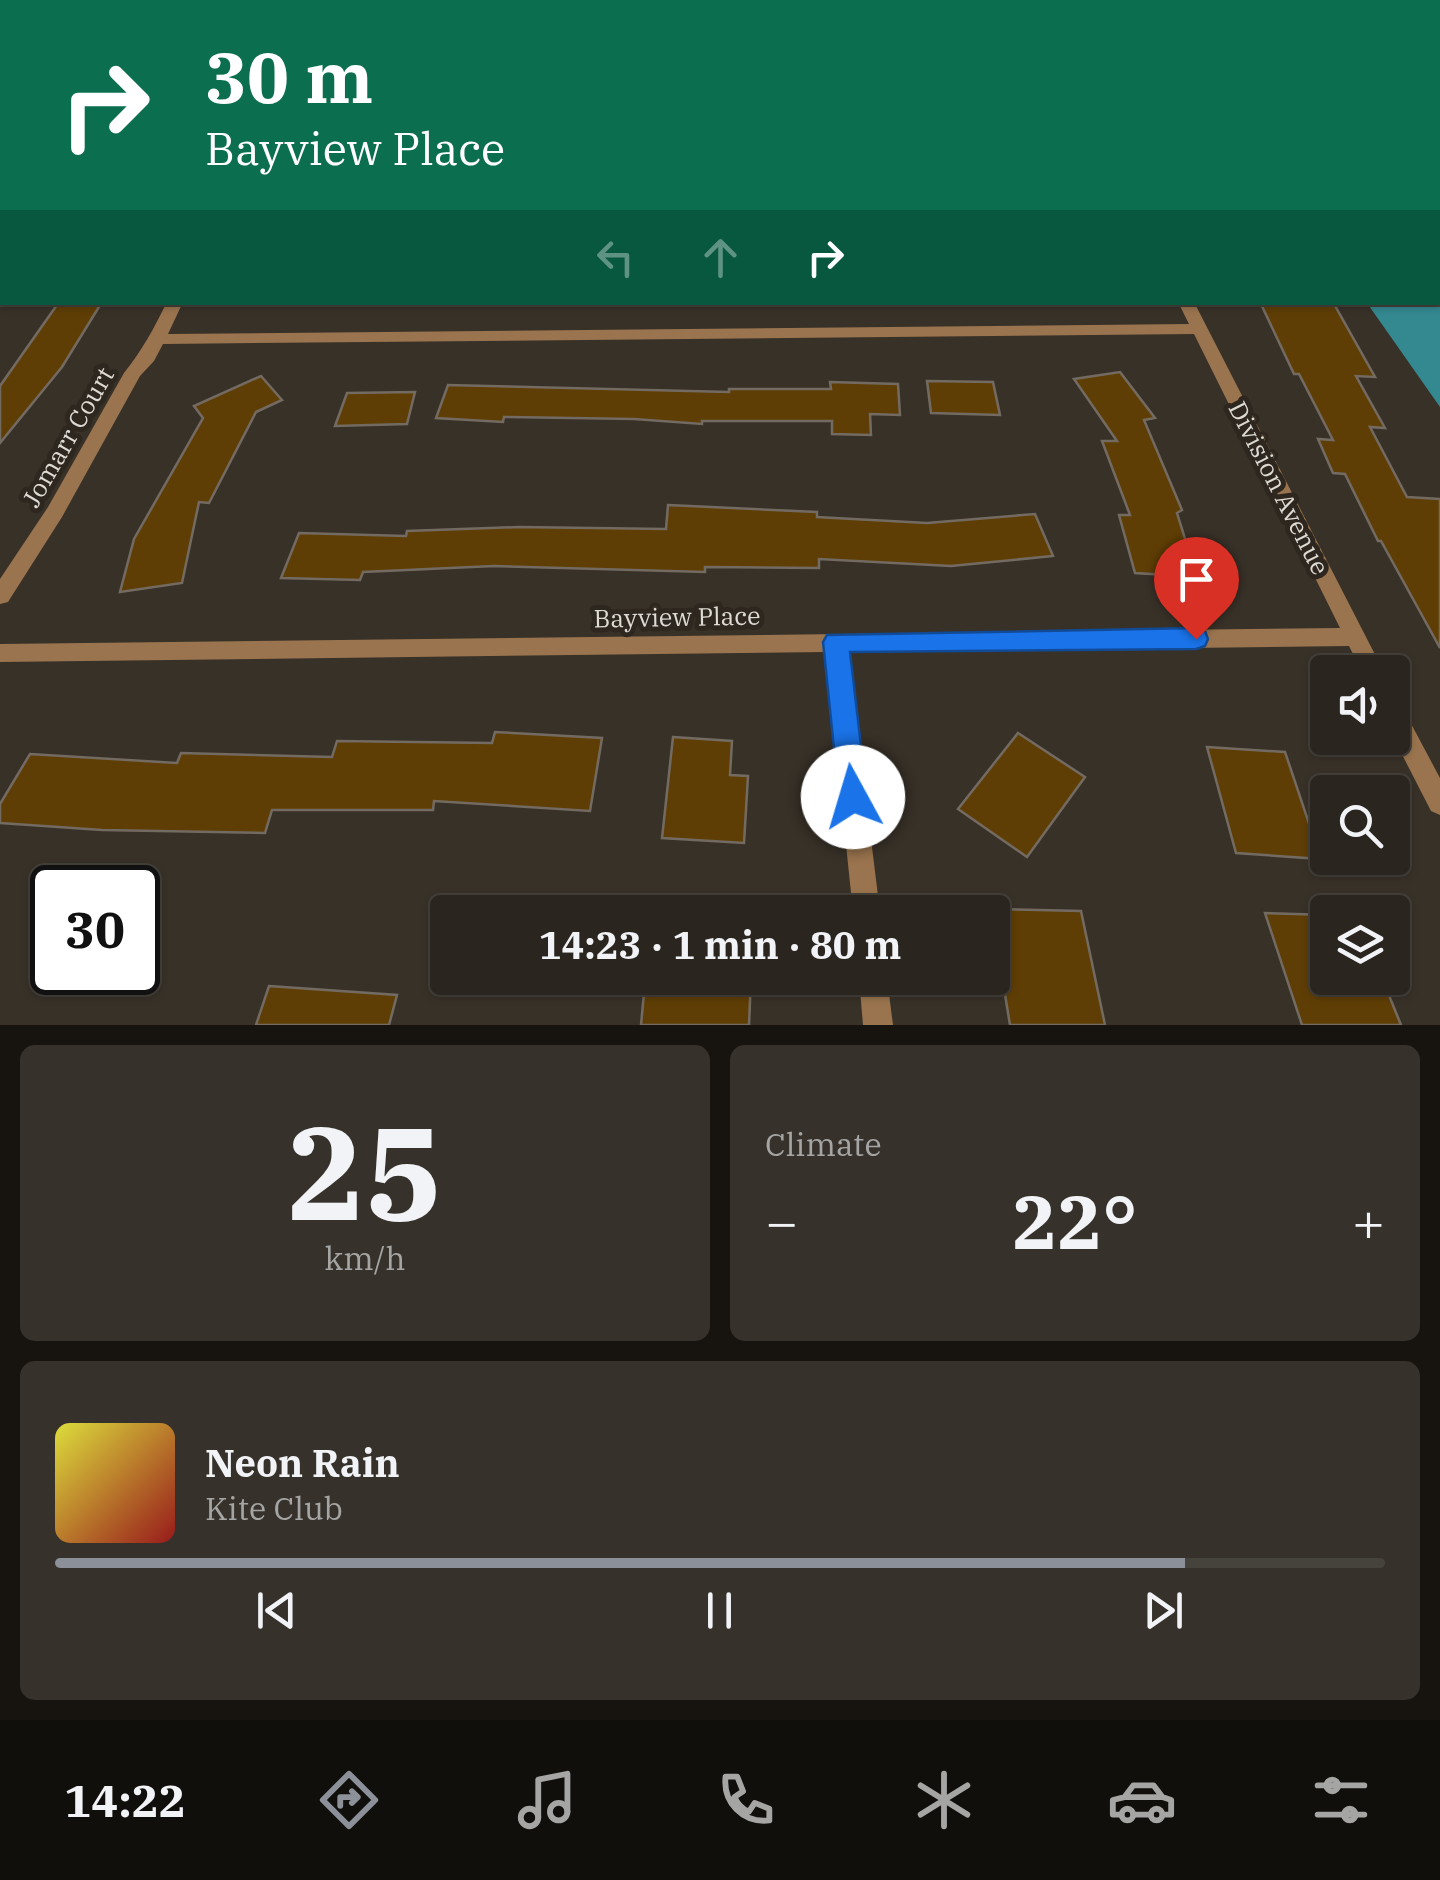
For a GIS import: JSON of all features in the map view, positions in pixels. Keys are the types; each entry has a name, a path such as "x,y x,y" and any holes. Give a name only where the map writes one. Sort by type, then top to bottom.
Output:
{"street":[{"name":"Jomarr Court","path":"0,596 55,512 133,373 148,357 173,305"},
{"name":"Division Avenue","path":"1187,305 1365,655"},
{"path":"154,339 1198,328"},
{"name":"Bayview Place","path":"0,653 1356,637"},
{"path":"836,642 864,895"},
{"path":"1410,745 1440,803"},
{"path":"875,995 878,1025"}],"water":[{"path":"1368,305 1440,305 1440,407"}],"building":[{"path":"57,305 100,305 62,367 0,443 0,386"},
{"path":"1261,305 1335,305 1375,377 1356,376 1385,428 1370,427 1407,497 1440,499 1440,648 1378,541 1345,474 1333,473 1318,439 1333,440 1299,374 1294,374"},
{"path":"1120,372 1155,418 1144,420 1182,510 1177,513 1197,577 1135,573 1119,515 1130,515 1102,441 1117,441 1074,379"},
{"path":"261,376 282,400 256,412 209,503 199,502 182,583 120,592 134,539 203,418 194,406"},
{"path":"927,381 993,382 1000,415 931,413"},
{"path":"830,382 898,384 900,415 870,414 871,435 832,434 832,421 702,424 634,419 504,417 503,422 436,418 448,385 729,392 831,389"},
{"path":"415,392 407,424 335,426 347,393"},
{"path":"668,505 817,512 817,517 927,523 1035,514 1053,556 951,566 819,559 819,568 705,567 705,572 494,566 363,572 360,580 281,578 299,533 406,536 407,531 519,527 666,529"},
{"path":"495,732 602,738 590,811 434,801 433,810 272,810 265,833 102,830 0,823 0,804 30,754 177,763 181,753 332,757 337,741 492,743"},
{"path":"1018,733 1085,777 1027,857 958,809"},
{"path":"673,737 732,741 730,775 748,776 744,843 662,838"},
{"path":"1207,747 1285,752 1310,826 1310,858 1236,853"},
{"path":"1010,909 1081,911 1105,1025 1010,1025 1005,995 1010,995"},
{"path":"1265,913 1310,914 1310,995 1389,995 1401,1025 1302,1025"},
{"path":"269,986 397,995 389,1025 256,1025"},
{"path":"644,995 750,995 749,1025 641,1025"}],"route":[{"path":"853,797 836,642 1196,639"}]}
